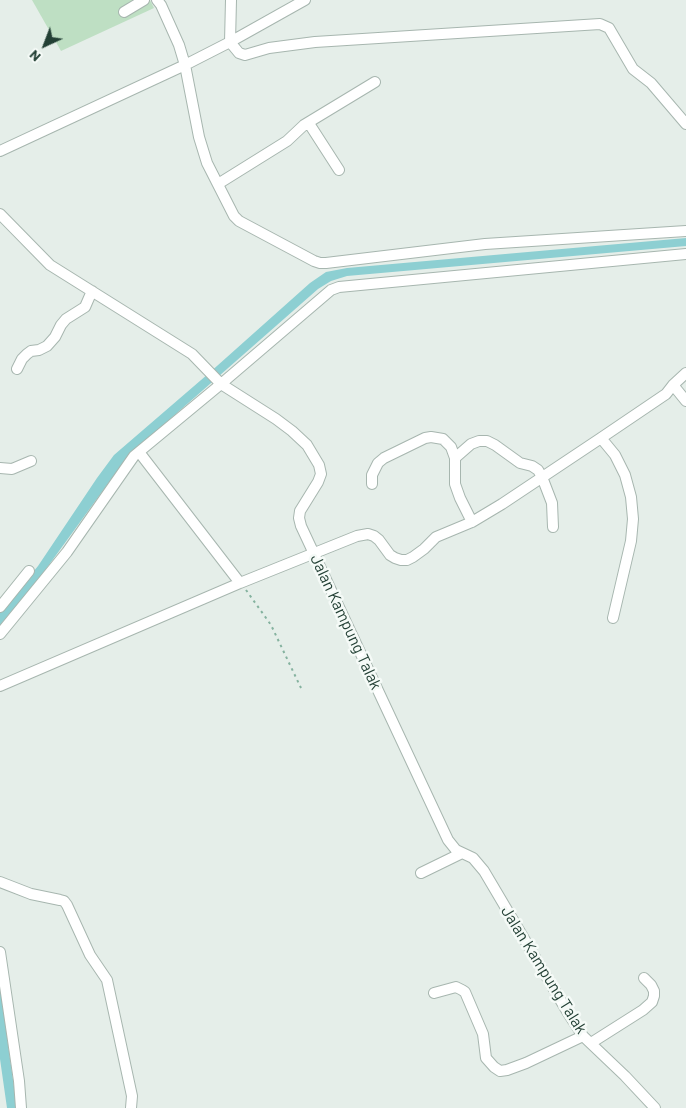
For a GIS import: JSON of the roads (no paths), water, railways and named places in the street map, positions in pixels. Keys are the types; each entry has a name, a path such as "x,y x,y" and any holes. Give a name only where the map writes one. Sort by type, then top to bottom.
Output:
{"street":[{"path":"124,12 144,0"},
{"path":"158,0 179,45 185,65 206,163 234,216 314,261 323,263 485,244 686,231"},
{"path":"231,0 230,42 239,53 245,54 269,48 315,42 600,24 609,28 633,68 651,83 686,124"},
{"path":"0,150 185,65 305,0"},
{"path":"218,184 287,140 304,125 375,82"},
{"path":"304,125 310,126 339,170"},
{"name":"Jalan Kampung Talak","path":"0,214 49,264 192,354 219,383 276,418 307,445 321,469 320,478 302,507 299,518 301,526 448,840 456,850 473,858 484,871 558,998 587,1040 655,1108"},
{"path":"0,634 67,552 132,458 328,291 336,287 686,254"},
{"path":"16,370 27,354 47,346 66,319 85,307 92,291"},
{"path":"0,686 240,583 357,536 368,534 379,540 390,555 407,560 423,550 436,537 472,522 502,504 601,438 666,394 686,373"},
{"path":"673,385 686,401"},
{"path":"372,484 372,471 380,461 426,438 443,439 451,447 455,458 455,484 472,522"},
{"path":"601,438 615,456 625,475 631,497 633,519 631,541 613,618"},
{"path":"455,458 474,443 487,441 520,463 535,468 542,477 552,503 553,527"},
{"path":"139,452 240,583"},
{"path":"0,468 9,470 31,461"},
{"path":"0,607 29,571"},
{"path":"421,873 462,852"},
{"path":"0,882 31,894 64,901 67,905 90,955 106,980 132,1096 131,1108"},
{"path":"0,952 22,1108"},
{"path":"434,993 456,987 465,992 483,1032 486,1058 500,1071 587,1040 636,1015 652,1002 654,996 651,985 644,978"}],"water":[{"path":"686,238 686,246 347,276 331,281 318,289 128,456 38,580 0,625 0,612 38,566 114,455 310,283 326,272 347,268"},
{"path":"0,987 17,1108 7,1108 0,1059"}]}
